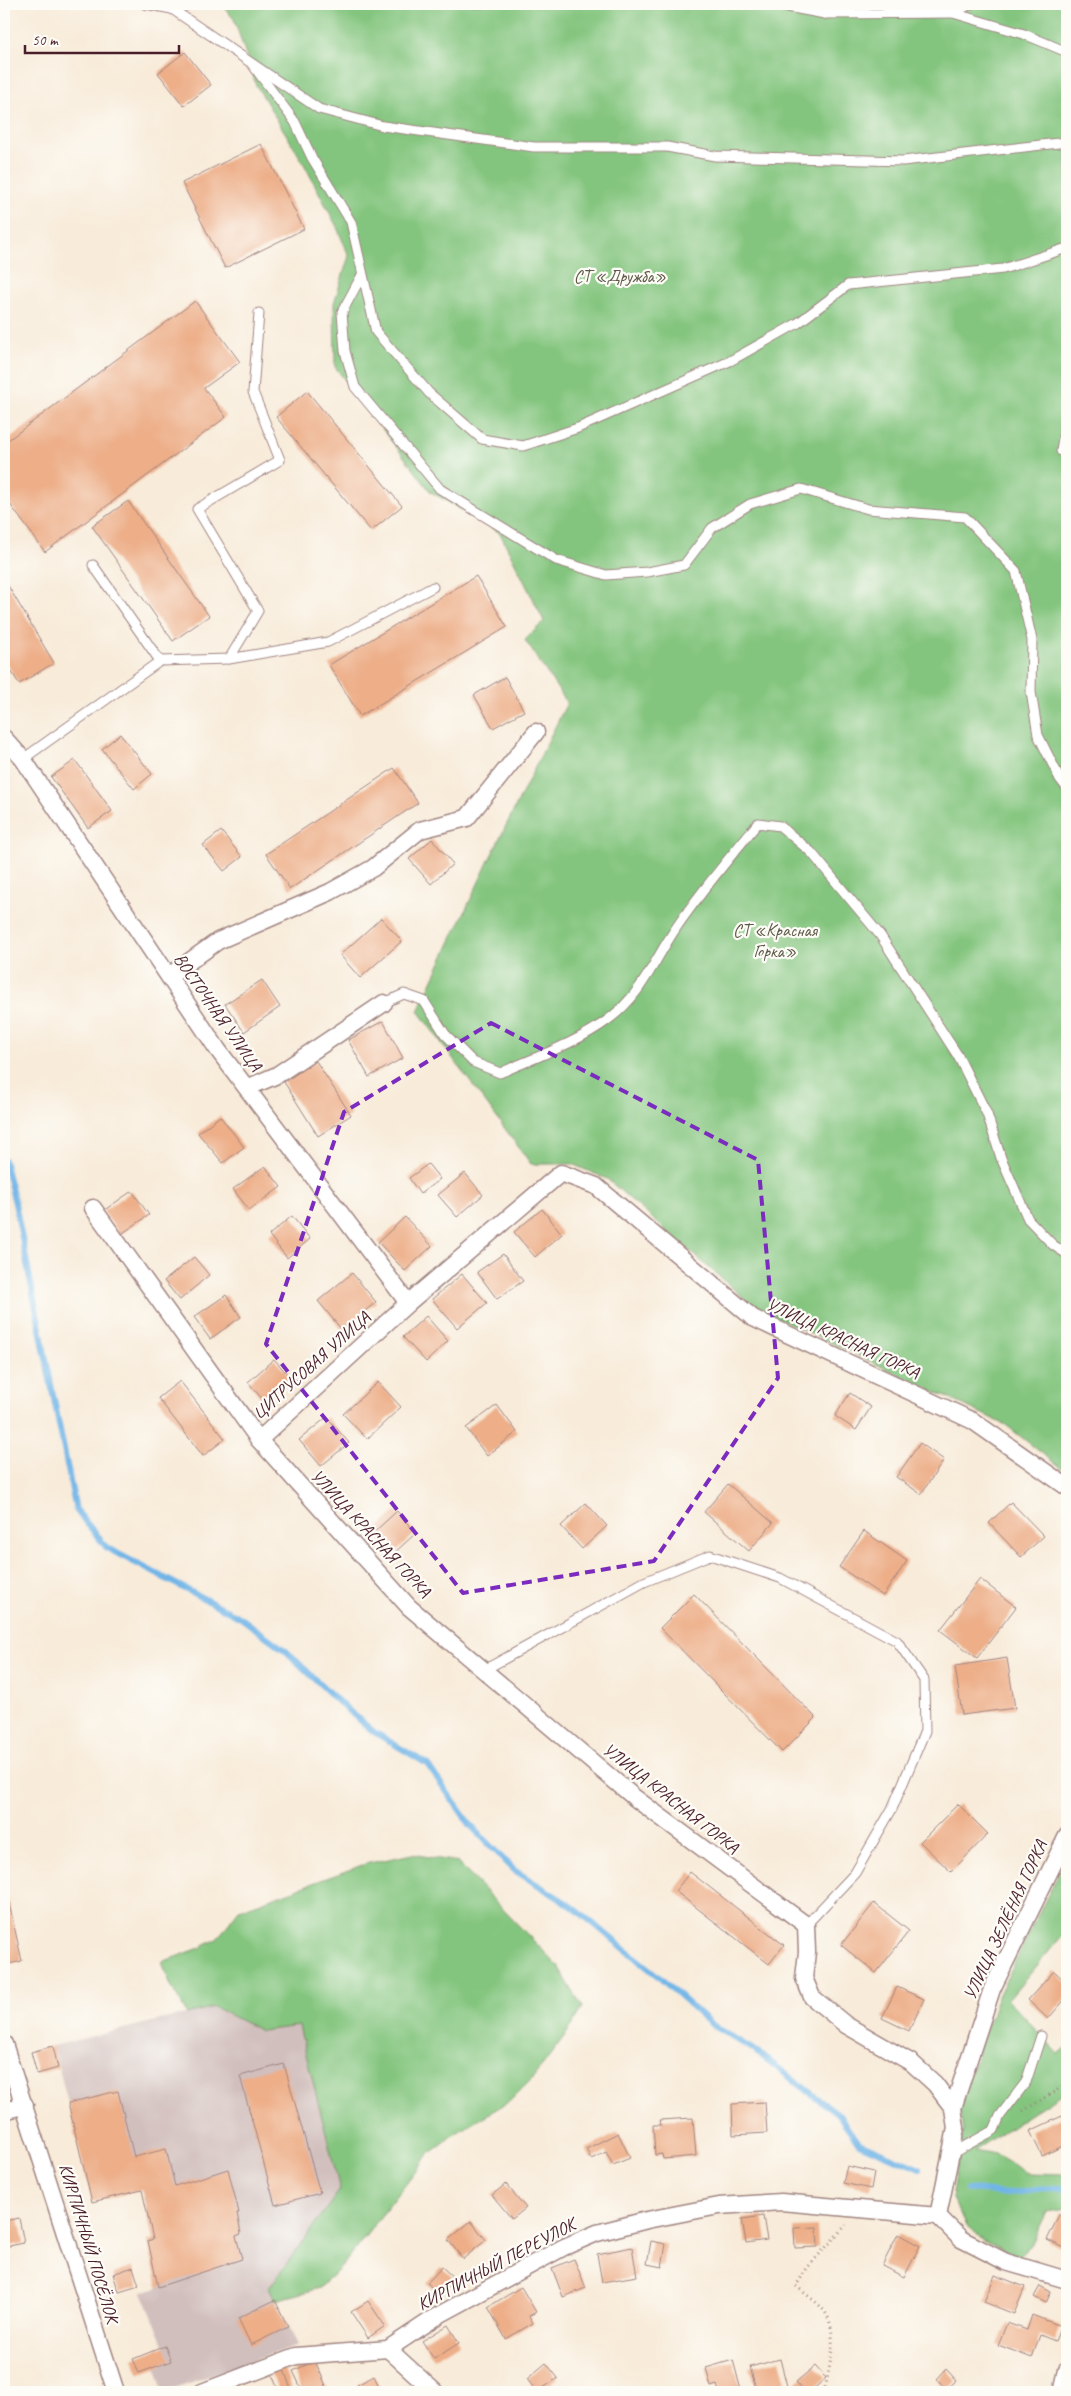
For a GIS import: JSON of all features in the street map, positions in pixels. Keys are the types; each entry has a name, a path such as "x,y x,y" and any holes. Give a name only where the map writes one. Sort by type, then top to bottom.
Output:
{"street":[{"path":"169,976 218,941 330,892 373,868 420,830 467,818 536,732"},
{"name":"ВОСТОЧНАЯ УЛИЦА","path":"4,738 23,760 247,1088 408,1303"},
{"path":"247,1088 277,1075 384,1003"},
{"name":"ЦИТРУСОВАЯ УЛИЦА","path":"93,1208 259,1440 408,1303 561,1173"},
{"name":"УЛИЦА КРАСНАЯ ГОРКА","path":"561,1173 596,1186 753,1318 973,1421 1067,1487"},
{"name":"УЛИЦА КРАСНАЯ ГОРКА","path":"259,1440 410,1606 635,1798 806,1925"},
{"name":"УЛИЦА ЗЕЛЁНАЯ ГОРКА","path":"953,2108 992,1989 1067,1836"},
{"path":"806,1925 807,1952 804,1978 812,1997 846,2025 912,2062 935,2084 953,2108 956,2128 938,2216 961,2239 1006,2262 1067,2280"},
{"name":"КИРПИЧНЫЙ ПОСЁЛОК","path":"4,2044 116,2392"},
{"path":"4,2111 25,2105"},
{"name":"КИРПИЧНЫЙ ПЕРЕУЛОК","path":"202,2392 296,2356 388,2349 439,2315 564,2247 597,2233 646,2220 719,2206 781,2202 938,2216"},
{"path":"388,2349 435,2392"},
{"path":"1062,2392 1067,2370"}],"lane":[{"path":"145,4 172,9 319,110 383,126 534,147 667,147 715,156 903,161 1067,142"},
{"path":"172,9 192,4"},
{"path":"771,4 825,14 953,12 1024,34 1067,52"},
{"path":"823,4 825,14"},
{"path":"953,12 971,4"},
{"path":"252,64 295,122 312,158 351,222 376,332 429,394 482,438 522,446 578,428 730,361 798,324 848,285 1004,269 1067,248"},
{"path":"362,275 342,312 345,351 355,387 440,489 556,560 606,574 647,572 684,565 712,528 750,504 801,489 868,509 965,518 1016,571 1032,640 1031,692 1038,735 1067,788"},
{"path":"229,659 258,611 197,509 280,460 253,392 259,314"},
{"path":"1061,451 1067,411"},
{"path":"93,565 160,661"},
{"path":"23,760 160,661 229,659 328,642 432,587"},
{"path":"384,1003 404,994 424,1001 445,1034 473,1062 500,1073 567,1043 609,1019 638,992 676,928 758,823 780,826 812,852 880,935 958,1056 987,1114 1001,1158 1028,1219 1053,1246 1067,1254"},
{"path":"484,1670 644,1582 710,1555 780,1578 897,1641 924,1680 925,1731 892,1810 855,1873 806,1925"},
{"path":"951,2154 994,2130 1000,2116 1026,2082 1041,2036"}],"path":[{"path":"994,2130 1067,2084"},
{"path":"824,2392 832,2358 831,2335 826,2313 796,2286 807,2268 858,2209"}],"highlighted area":[{"path":"491,1023 758,1160 778,1378 654,1561 463,1593 266,1344 344,1112"}],"shaded area":[{"path":"214,2007 261,2031 299,2026 340,2190 269,2288 298,2345 163,2392 156,2367 171,2361 142,2292 158,2287 148,2241 153,2239 118,2092 68,2103 53,2046"}],"green space":[{"path":"221,4 1067,4 1067,561 1065,561 1067,596 1067,1473 1006,1425 753,1306 607,1179 572,1164 531,1164 418,1011 490,858 567,703 525,640 544,621 500,533 431,492 335,367 334,303 349,256 336,225 303,162 256,85 234,19"},
{"path":"412,1854 457,1862 558,1966 582,2007 572,2026 532,2079 510,2101 458,2132 430,2153 347,2260 320,2288 275,2300 269,2288 340,2190 299,2026 261,2031 214,2007 187,2014 171,1986 162,1962 200,1948 217,1939 239,1910 365,1864"},
{"path":"1067,1856 1067,1930 1008,2000 1059,2054 1067,2047 1067,2090 974,2151 996,2155 1027,2173 1067,2174 1067,2209 1047,2212 1031,2245 1019,2256 985,2241 968,2228 952,2199 963,2132 959,2106 997,1998"}],"building":[{"path":"185,52 211,85 184,106 158,73"},
{"path":"261,144 304,229 225,268 182,183"},
{"path":"195,301 240,362 204,388 226,417 45,552 4,496 4,443"},
{"path":"307,391 402,506 371,531 276,417"},
{"path":"128,501 209,616 173,641 92,526"},
{"path":"476,576 507,627 360,716 329,665"},
{"path":"4,579 54,663 19,684 4,659"},
{"path":"505,677 524,711 493,728 474,695"},
{"path":"120,734 152,774 134,789 102,749"},
{"path":"75,760 112,811 88,828 51,777"},
{"path":"394,768 418,803 290,889 266,854"},
{"path":"221,831 242,857 224,871 203,845"},
{"path":"432,839 453,864 431,884 409,859"},
{"path":"381,918 402,941 360,978 340,955"},
{"path":"262,980 280,1007 244,1032 225,1004"},
{"path":"383,1021 403,1058 369,1077 348,1040"},
{"path":"316,1061 351,1115 318,1136 284,1082"},
{"path":"220,1116 244,1147 223,1163 198,1133"},
{"path":"428,1164 440,1179 420,1194 409,1178"},
{"path":"265,1166 281,1187 249,1210 233,1189"},
{"path":"465,1173 483,1195 457,1217 438,1195"},
{"path":"132,1191 149,1215 120,1235 103,1211"},
{"path":"542,1209 562,1234 535,1257 514,1232"},
{"path":"292,1216 310,1239 287,1258 269,1235"},
{"path":"405,1217 432,1246 405,1271 378,1242"},
{"path":"503,1254 523,1281 497,1299 477,1272"},
{"path":"194,1257 209,1275 180,1300 164,1281"},
{"path":"352,1273 376,1302 342,1330 318,1301"},
{"path":"462,1274 487,1303 457,1328 432,1299"},
{"path":"226,1295 241,1317 210,1339 194,1317"},
{"path":"426,1316 448,1341 426,1362 403,1337"},
{"path":"274,1359 290,1377 263,1400 248,1382"},
{"path":"180,1381 225,1439 203,1456 158,1398"},
{"path":"378,1382 401,1407 367,1439 343,1414"},
{"path":"850,1393 871,1407 856,1430 835,1416"},
{"path":"497,1405 517,1432 487,1456 466,1428"},
{"path":"327,1417 349,1443 321,1466 299,1440"},
{"path":"920,1443 944,1460 921,1494 896,1477"},
{"path":"728,1484 773,1523 749,1551 704,1512"},
{"path":"1011,1502 1044,1536 1021,1557 989,1523"},
{"path":"586,1503 607,1526 582,1549 561,1526"},
{"path":"397,1511 416,1533 392,1555 373,1533"},
{"path":"864,1531 907,1561 883,1596 839,1567"},
{"path":"980,1579 1016,1607 977,1658 940,1630"},
{"path":"694,1594 816,1718 782,1752 660,1628"},
{"path":"1007,1658 1015,1708 962,1715 955,1666"},
{"path":"958,1804 988,1834 951,1872 920,1842"},
{"path":"690,1872 784,1945 769,1964 675,1891"},
{"path":"8,1899 22,1961 4,1965 4,1900"},
{"path":"874,1903 909,1931 876,1973 841,1945"},
{"path":"1054,1971 1067,1983 1067,1997 1048,2019 1028,2000"},
{"path":"897,1987 924,1999 909,2031 882,2018"},
{"path":"53,2046 58,2068 37,2074 31,2052"},
{"path":"284,2064 320,2193 275,2205 240,2076"},
{"path":"118,2091 134,2157 166,2149 175,2186 228,2169 239,2213 237,2213 241,2234 236,2236 242,2259 158,2287 148,2241 153,2239 142,2190 92,2202 68,2103"},
{"path":"765,2102 767,2133 733,2135 732,2104"},
{"path":"1062,2116 1067,2126 1067,2144 1042,2156 1030,2131"},
{"path":"693,2118 696,2156 663,2159 662,2154 655,2155 653,2125 661,2125 660,2120"},
{"path":"618,2133 630,2158 613,2165 606,2152 591,2159 586,2149"},
{"path":"847,2166 874,2172 871,2189 843,2183"},
{"path":"506,2184 526,2208 512,2219 492,2195"},
{"path":"1060,2213 1067,2217 1067,2249 1047,2240"},
{"path":"763,2216 767,2240 746,2243 742,2219"},
{"path":"19,2218 24,2243 4,2247 4,2221"},
{"path":"471,2221 486,2240 463,2259 448,2240"},
{"path":"817,2227 818,2247 795,2248 794,2228"},
{"path":"898,2234 920,2246 904,2277 882,2266"},
{"path":"651,2241 666,2244 662,2267 647,2264"},
{"path":"632,2247 637,2276 602,2282 597,2254"},
{"path":"574,2259 586,2288 563,2297 552,2268"},
{"path":"133,2267 139,2286 119,2292 113,2274"},
{"path":"442,2267 455,2279 440,2295 427,2283"},
{"path":"995,2275 1025,2287 1014,2314 984,2302"},
{"path":"1040,2286 1051,2292 1046,2303 1034,2297"},
{"path":"521,2287 536,2312 529,2316 533,2323 506,2339 488,2307"},
{"path":"275,2300 288,2327 251,2345 238,2318"},
{"path":"368,2301 385,2326 368,2338 351,2312"},
{"path":"1032,2315 1061,2326 1055,2341 1040,2335 1032,2358 998,2345 1007,2323 1027,2330"},
{"path":"448,2325 459,2343 434,2359 422,2341"},
{"path":"165,2346 171,2361 139,2373 133,2359"},
{"path":"780,2359 788,2390 757,2392 750,2367"},
{"path":"733,2360 741,2390 719,2392 717,2385 711,2387 706,2368"},
{"path":"315,2361 328,2390 323,2392 303,2392 293,2371"},
{"path":"546,2363 558,2378 537,2392 527,2379"},
{"path":"815,2366 826,2378 810,2392 805,2392 796,2382"},
{"path":"283,2367 292,2392 279,2392 271,2372"},
{"path":"946,2369 956,2380 946,2389 937,2379"},
{"path":"374,2376 382,2392 361,2392 357,2385"},
{"path":"942,2386 948,2392 936,2392"}],"waterway":[{"path":"4,1160 15,1203 76,1510 107,1548 241,1618 286,1651 341,1704 374,1732 427,1764 471,1826 514,1870 573,1907 659,1977 711,2024 757,2052 838,2114 859,2143 920,2169"},
{"path":"967,2189 1006,2194 1053,2188 1067,2189"}],"park label":[{"name":"СТ «Дружба»","path":"620,276"},
{"name":"СТ «Красная Горка»","path":"775,940"}]}
